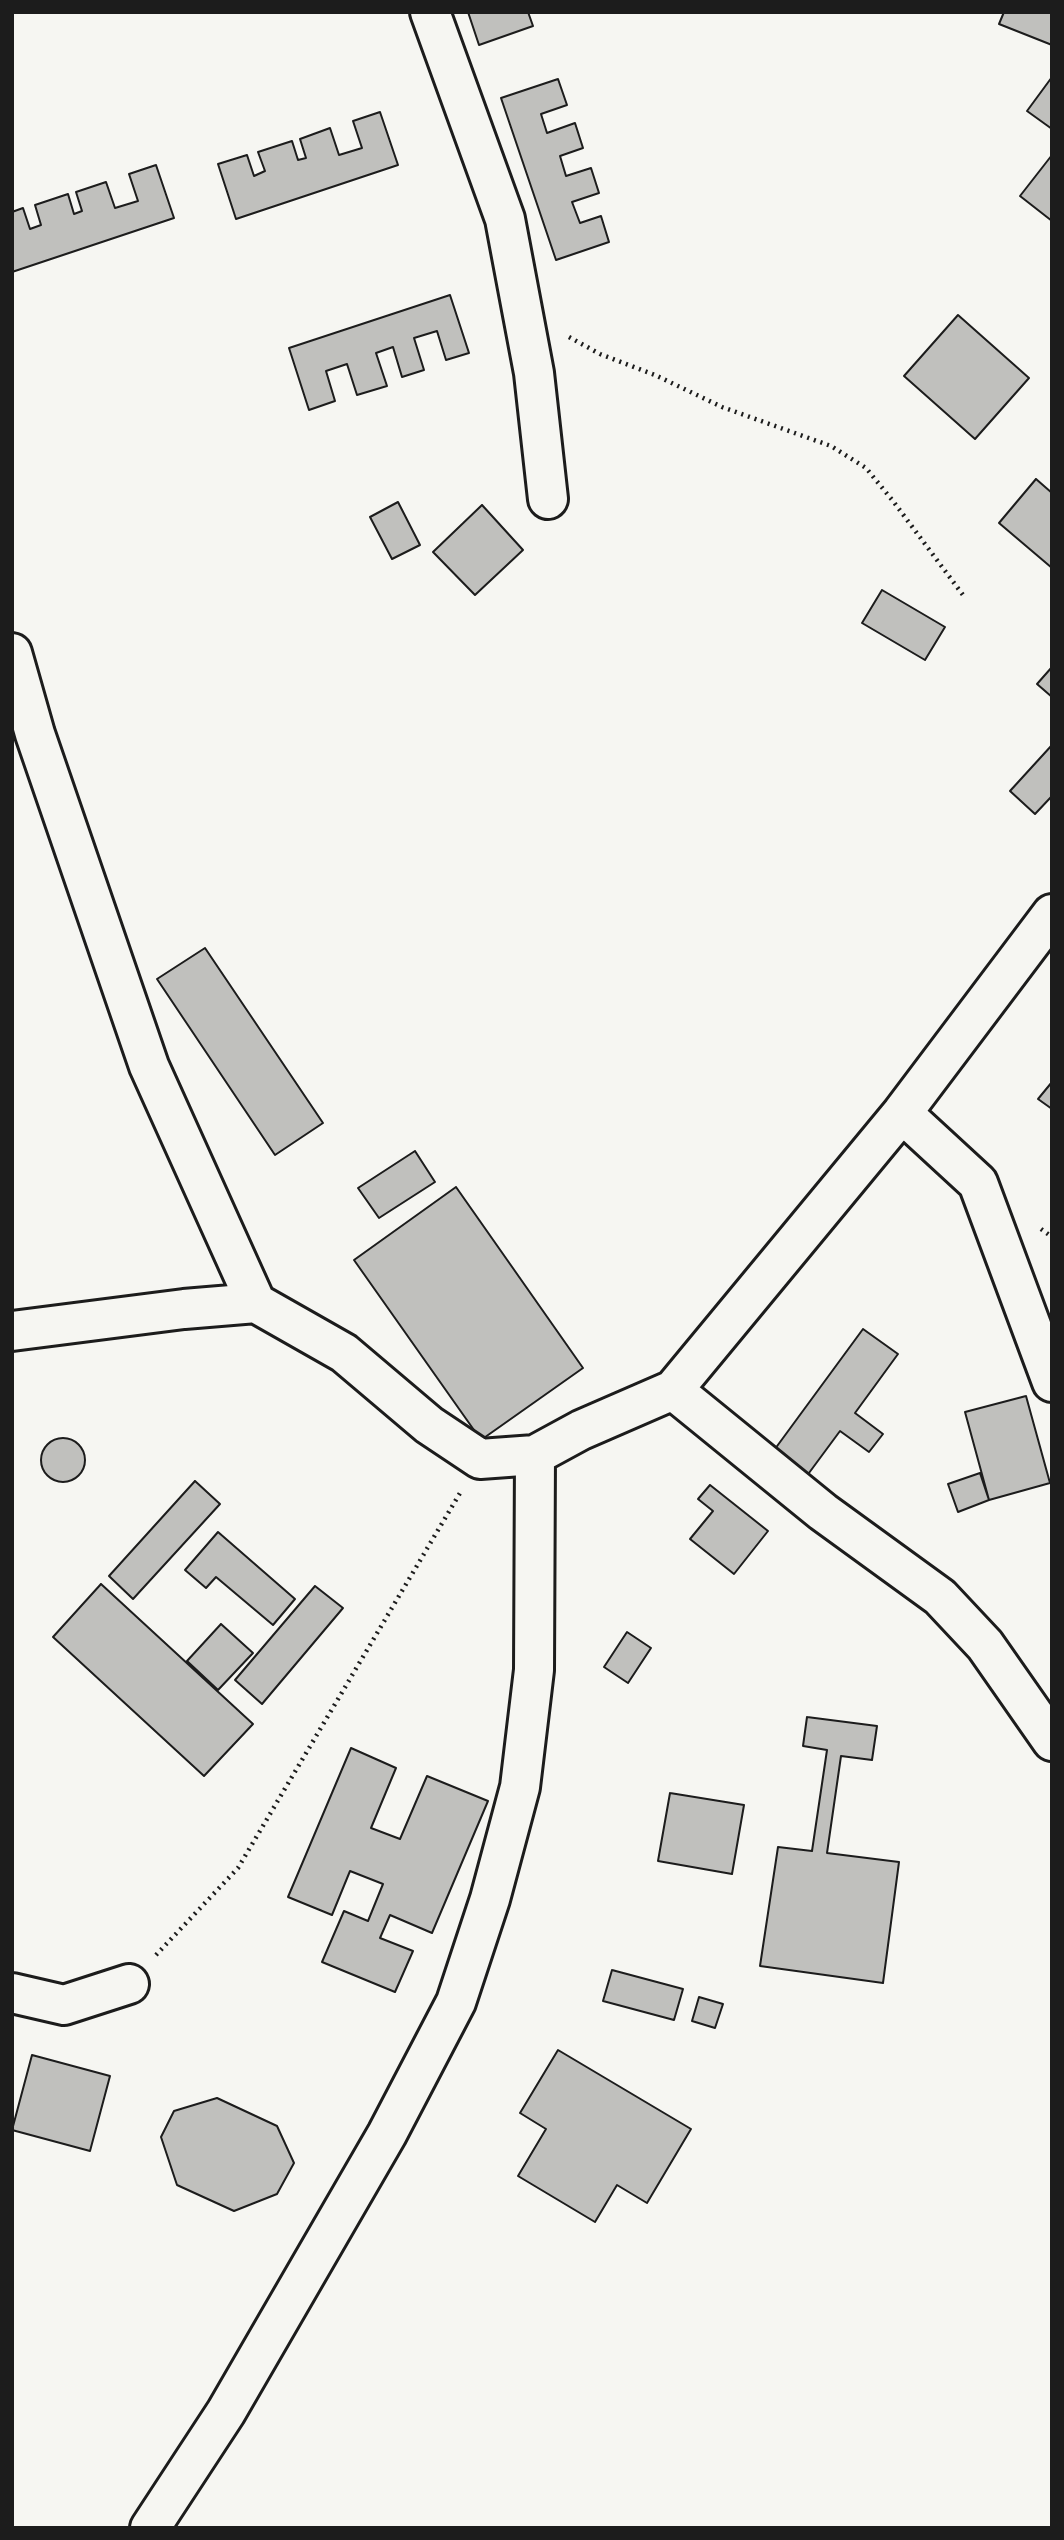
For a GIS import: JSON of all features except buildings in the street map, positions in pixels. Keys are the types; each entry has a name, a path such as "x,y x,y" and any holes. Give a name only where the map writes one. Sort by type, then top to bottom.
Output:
{"street":[{"path":"430,12 505,219 534,373 548,499"},
{"path":"12,653 35,734 149,1066 256,1303"},
{"path":"12,1331 184,1309 256,1303 344,1353 429,1425 480,1459 535,1455 581,1430 673,1390 902,1113 1052,914"},
{"path":"902,1113 978,1183 1052,1382"},
{"path":"673,1390 823,1512 940,1597 985,1645 1047,1725"},
{"path":"150,2528 226,2412 387,2134 456,2002 490,1899 520,1787 534,1670 535,1455"},
{"path":"12,1993 64,2005 129,1983"}],"path":[{"path":"526,323 557,330 600,354 655,374 722,407 831,446 866,468 963,595"},
{"path":"129,1983 238,1868 480,1459"}]}
